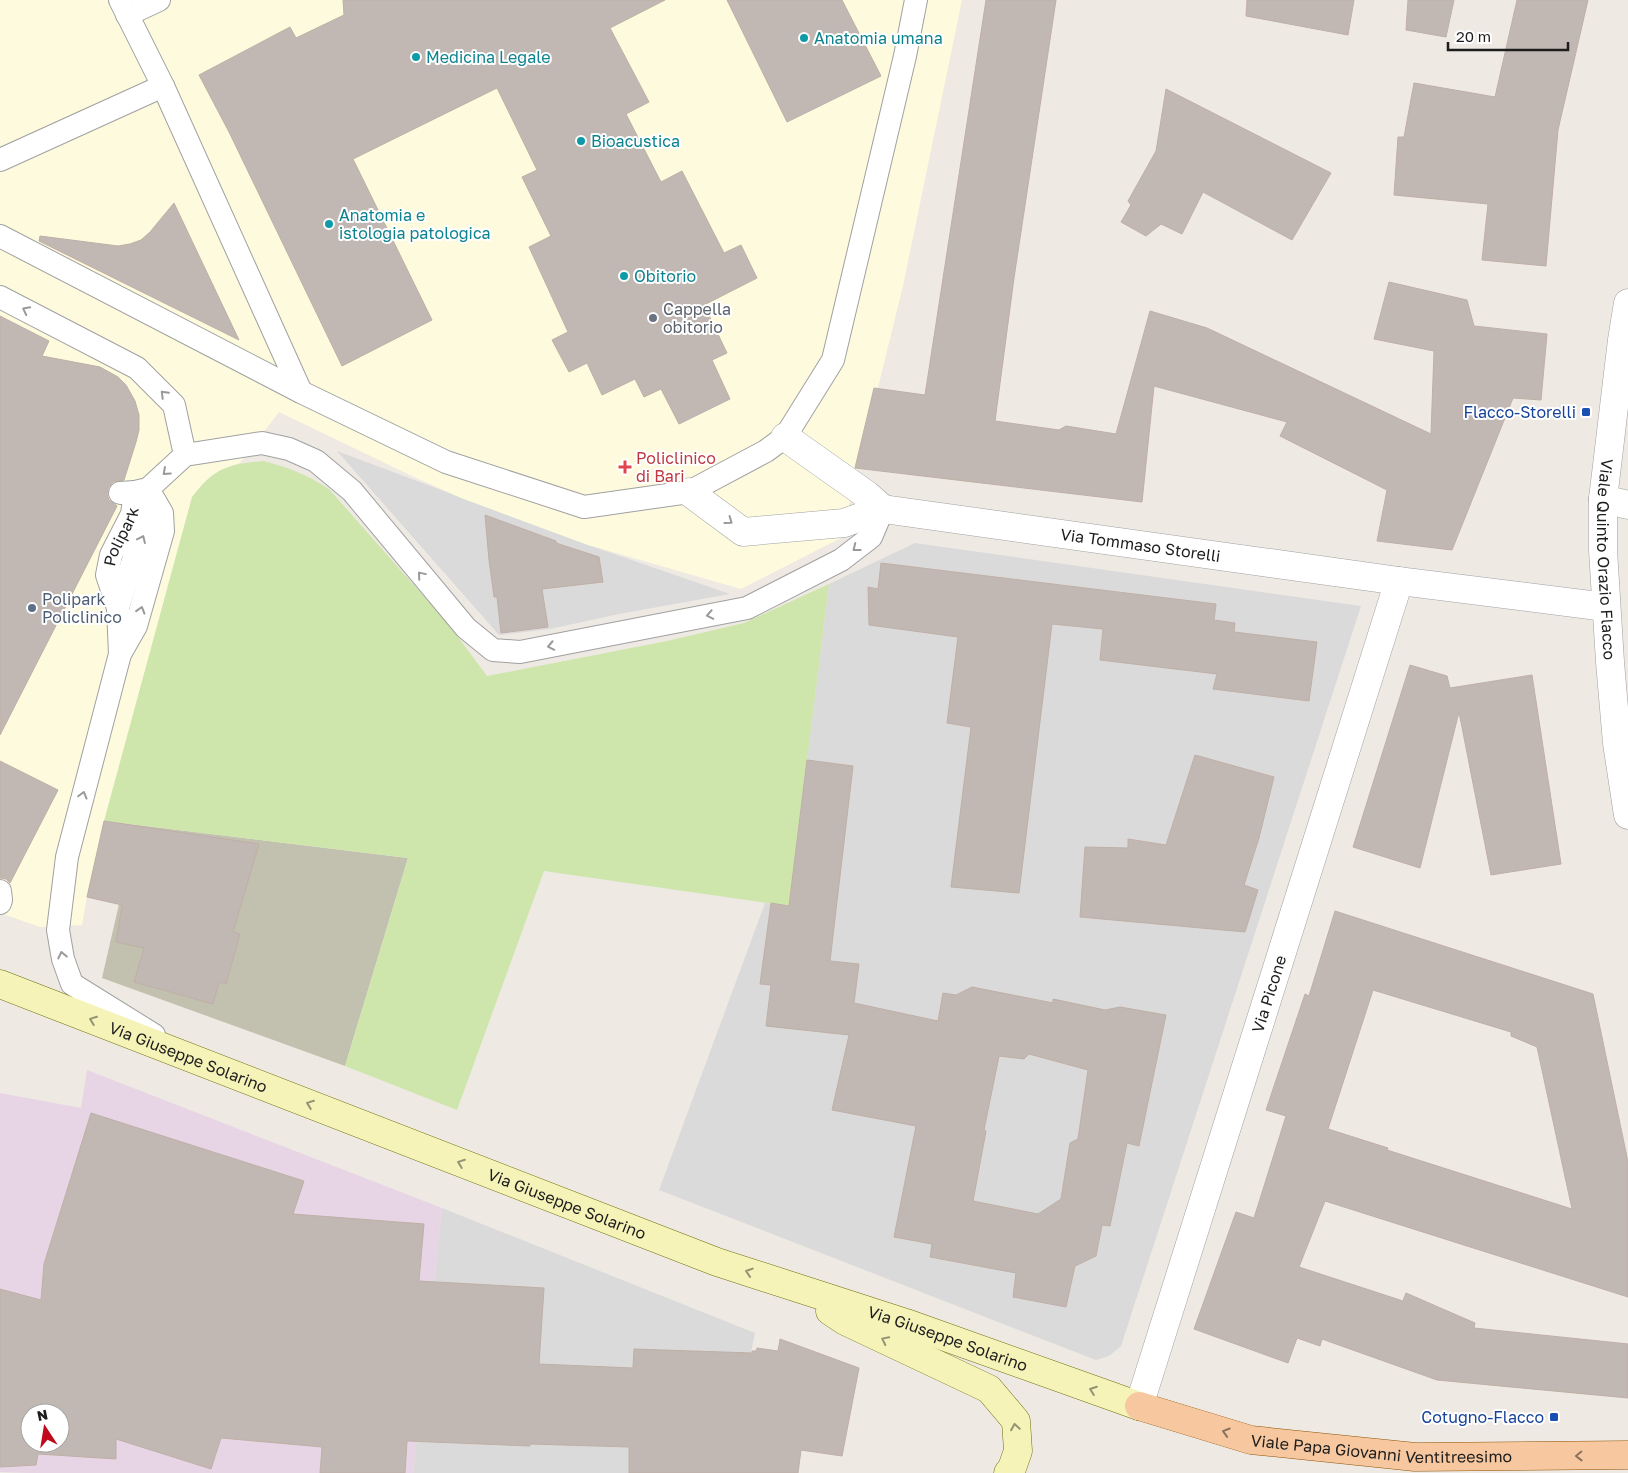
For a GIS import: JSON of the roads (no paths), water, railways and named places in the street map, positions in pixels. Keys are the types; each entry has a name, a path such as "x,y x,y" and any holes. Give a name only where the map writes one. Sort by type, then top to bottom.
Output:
{"main road":[{"name":"Via Giuseppe Solarino","path":"0,984 717,1262 906,1323 1139,1406"},
{"path":"795,1288 845,1321 989,1389 1016,1421 1018,1451 1012,1468 1008,1473"},
{"name":"Viale Papa Giovanni Ventitreesimo","path":"1139,1406 1251,1440 1424,1465 1628,1455"}],"street":[{"name":"Viale Quinto Orazio Flacco","path":"1628,302 1622,340 1615,502 1603,550 1618,743 1628,815"},
{"path":"785,437 867,495 883,509"},
{"name":"Via Tommaso Storelli","path":"690,492 743,532 844,523 883,509 1399,581 1606,606"},
{"name":"Via Picone","path":"1139,1406 1399,581"}],"lane":[{"path":"159,0 124,8 163,86 302,392"},
{"path":"0,236 302,392 446,462 584,507 690,492 766,451 785,437 833,360 905,56 916,0"},
{"path":"0,160 163,86"},
{"path":"0,297 137,368 174,405 185,455"},
{"path":"134,491 185,455 262,444 289,449 316,462 352,491 466,628 494,650 520,652 748,608 842,560 871,537 883,509"},
{"path":"120,654 118,608 135,554 150,522 134,491"},
{"path":"134,491 162,513 163,531 136,626 120,654 66,857 58,930 62,959 72,984 191,1057"},
{"path":"0,891 0,903"}],"place":[{"name":"Anatomia umana","path":"804,38"},
{"name":"Medicina Legale","path":"416,57"},
{"name":"Bioacustica","path":"581,141"},
{"name":"Anatomia e istologia patologica","path":"329,224"},
{"name":"Obitorio","path":"624,276"},
{"name":"Cappella obitorio","path":"653,318"},
{"name":"Flacco-Storelli","path":"1586,412"},
{"name":"Policlinico di Bari","path":"625,467"},
{"name":"Polipark Policlinico","path":"32,608"},
{"name":"Cotugno-Flacco","path":"1554,1417"}]}
